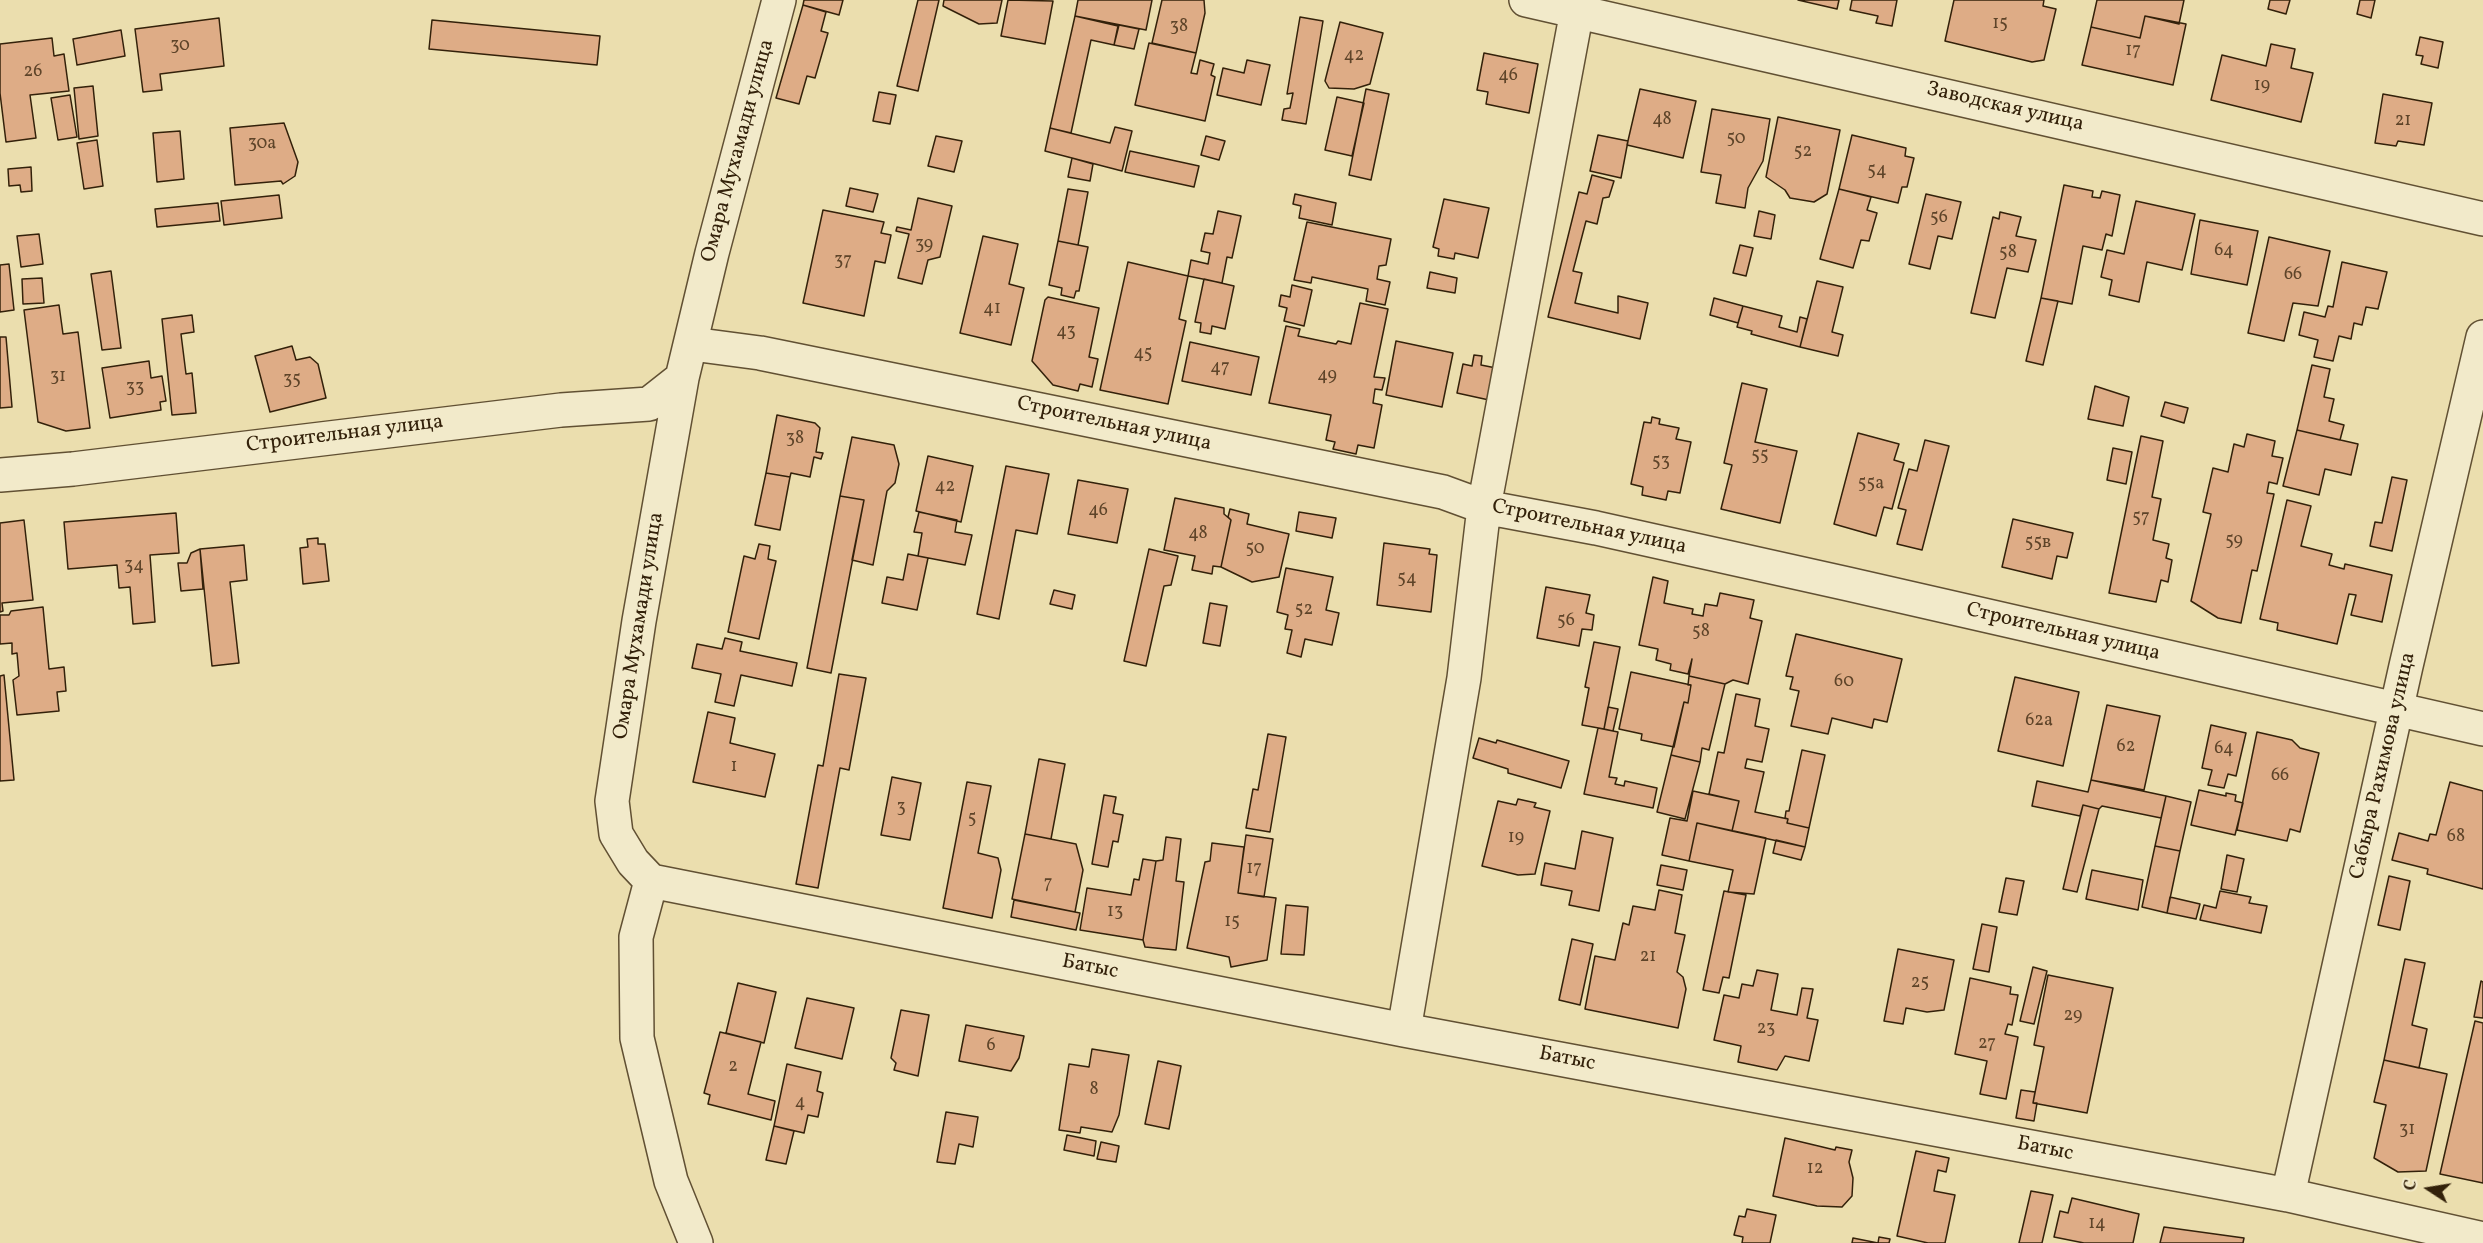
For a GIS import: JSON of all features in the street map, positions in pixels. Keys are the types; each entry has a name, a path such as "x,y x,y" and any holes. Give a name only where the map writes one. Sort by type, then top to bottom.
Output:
{"street":[{"name":"Омара Мухамади улица","path":"651,881 633,862 616,834 612,801 641,610 682,378 712,253 779,0"},
{"name":"Заводская улица","path":"1526,0 1577,6 2483,219"},
{"path":"1404,1030 1464,678 1484,507 1577,6"},
{"name":"Сабыра Рахимова улица","path":"2288,1195 2396,709 2483,337"},
{"name":"Строительная улица","path":"692,344 760,353 1443,492 1484,507 1596,528 1779,568 2483,729"},
{"name":"Строительная улица","path":"0,475 73,469 561,410 649,404 682,378"},
{"path":"651,881 636,937 637,1038 671,1180 696,1243"},
{"name":"Батыс","path":"651,881 1404,1030 2288,1195 2483,1239"}],"building":[{"path":"804,0 843,0 839,15 803,5"},
{"path":"918,0 939,0 918,91 897,86"},
{"path":"944,0 1002,0 997,23 979,24 943,6"},
{"path":"1008,0 1053,1 1045,44 1001,36"},
{"path":"1078,0 1152,0 1146,30 1075,16"},
{"path":"1162,0 1204,0 1205,13 1196,53 1152,43"},
{"path":"1798,0 1839,0 1837,9"},
{"path":"1852,0 1897,0 1892,26 1876,23 1878,16 1850,10"},
{"path":"1954,0 2044,0 2043,6 2056,9 2044,60 2032,62 1945,41"},
{"path":"2097,0 2184,0 2179,24 2145,16 2140,38 2091,27"},
{"path":"2270,0 2290,0 2286,14 2268,9"},
{"path":"2360,0 2375,0 2371,18 2357,14"},
{"path":"803,5 826,12 821,31 828,33 815,78 807,76 799,104 776,98"},
{"path":"1075,16 1118,26 1114,45 1091,40 1071,133 1050,128"},
{"path":"2145,16 2186,24 2173,85 2082,65 2091,27 2140,38"},
{"path":"1300,17 1323,21 1306,124 1282,120 1284,109 1290,108 1293,93 1287,94"},
{"path":"219,18 224,66 160,74 162,90 143,92 135,29"},
{"path":"432,20 600,36 597,65 429,49"},
{"path":"1340,22 1383,33 1370,84 1354,89 1329,88 1325,81"},
{"path":"1119,25 1139,29 1134,49 1114,45"},
{"path":"121,30 125,56 77,65 73,39"},
{"path":"2420,37 2443,42 2438,68 2421,64 2423,56 2416,55"},
{"path":"52,38 54,56 64,54 69,91 30,95 36,138 6,142 0,93 0,44"},
{"path":"1149,43 1196,53 1191,73 1197,74 1200,60 1214,64 1211,75 1215,77 1205,121 1135,105"},
{"path":"2271,44 2295,49 2291,68 2313,73 2301,122 2211,100 2222,55 2266,66"},
{"path":"1484,53 1538,64 1529,113 1486,104 1488,92 1477,90"},
{"path":"1247,60 1270,65 1261,105 1217,95 1223,68 1244,73"},
{"path":"93,86 98,136 79,139 74,88"},
{"path":"1366,89 1389,94 1371,180 1349,175"},
{"path":"1640,89 1696,101 1683,158 1627,145"},
{"path":"879,92 896,95 890,124 873,121"},
{"path":"2383,94 2432,103 2424,145 2398,141 2396,146 2375,143"},
{"path":"70,95 77,137 58,140 51,98"},
{"path":"1337,97 1364,103 1352,156 1325,150"},
{"path":"1712,109 1770,119 1763,161 1748,188 1745,208 1716,203 1721,175 1701,172"},
{"path":"1778,117 1840,130 1827,194 1814,202 1790,198 1785,190 1766,177"},
{"path":"284,123 298,162 295,176 283,184 281,181 235,185 230,128"},
{"path":"1115,127 1132,131 1122,171 1045,151 1050,128 1110,143"},
{"path":"180,131 184,179 157,182 153,133"},
{"path":"1598,135 1628,141 1621,178 1590,171"},
{"path":"1852,135 1906,148 1905,156 1914,158 1907,187 1902,187 1898,203 1839,189"},
{"path":"936,136 962,141 954,172 928,166"},
{"path":"1206,136 1225,141 1219,160 1201,155"},
{"path":"97,140 103,186 84,189 77,143"},
{"path":"1130,151 1199,166 1194,187 1125,172"},
{"path":"1072,158 1093,164 1090,181 1068,177"},
{"path":"31,167 32,191 21,192 20,185 9,186 8,169"},
{"path":"1592,175 1614,181 1609,197 1603,198 1597,224 1586,221 1573,271 1582,273 1575,303 1618,313 1618,296 1648,303 1640,339 1548,317 1579,192 1587,194"},
{"path":"2064,185 2093,191 2092,197 2100,198 2102,191 2120,195 2112,236 2106,234 2102,250 2083,246 2072,304 2041,298"},
{"path":"850,188 878,194 873,212 846,206"},
{"path":"1068,189 1088,192 1078,245 1058,241"},
{"path":"1839,189 1871,197 1867,210 1877,213 1869,241 1861,240 1853,268 1820,259"},
{"path":"1295,194 1336,203 1332,225 1299,218 1301,206 1293,204"},
{"path":"1926,194 1961,202 1952,239 1938,236 1930,269 1909,264"},
{"path":"279,195 282,218 224,225 221,201"},
{"path":"918,198 952,206 940,257 928,260 922,284 898,278 909,234 896,231 897,227 911,230"},
{"path":"1444,199 1489,208 1478,258 1455,253 1454,259 1438,256 1439,249 1433,247"},
{"path":"2136,201 2195,214 2182,270 2147,262 2139,302 2109,295 2112,280 2101,277 2107,250 2124,254"},
{"path":"218,203 220,221 157,227 155,209"},
{"path":"823,210 884,222 881,233 891,235 885,263 875,261 864,316 803,303"},
{"path":"1218,211 1241,216 1232,258 1227,257 1222,283 1188,276 1191,260 1208,264 1210,253 1201,251 1205,233 1213,234"},
{"path":"1759,211 1775,215 1771,239 1754,236"},
{"path":"2000,212 2021,217 2016,236 2036,240 2028,272 2007,268 1995,318 1971,313 1993,217 1999,219"},
{"path":"2200,220 2258,231 2247,285 2191,274"},
{"path":"1307,222 1391,239 1386,265 1379,266 1377,279 1390,282 1385,305 1366,301 1368,289 1312,277 1311,283 1294,280"},
{"path":"39,234 43,264 21,267 17,236"},
{"path":"983,236 1018,244 1009,284 1024,288 1011,345 960,333"},
{"path":"2269,237 2330,251 2318,306 2293,303 2284,341 2248,333"},
{"path":"1058,241 1088,247 1079,291 1076,291 1074,298 1061,295 1062,288 1049,285"},
{"path":"1740,245 1753,248 1746,276 1733,273"},
{"path":"1128,262 1188,276 1179,319 1186,321 1168,404 1100,390"},
{"path":"2342,262 2387,272 2378,309 2366,307 2362,325 2354,323 2351,339 2339,336 2333,361 2314,357 2318,340 2299,335 2304,312 2325,317 2328,306 2333,307"},
{"path":"9,264 14,310 0,312 0,265"},
{"path":"111,271 121,348 102,350 91,274"},
{"path":"1430,272 1457,278 1455,293 1427,288"},
{"path":"42,278 44,303 23,304 22,279"},
{"path":"1204,279 1234,286 1225,329 1212,326 1211,334 1200,332 1201,323 1195,322"},
{"path":"1817,281 1843,287 1832,332 1843,335 1838,356 1800,347"},
{"path":"1292,285 1312,290 1304,326 1284,321 1287,308 1279,306 1281,295 1290,297"},
{"path":"1048,297 1099,308 1089,357 1098,359 1092,387 1080,384 1078,391 1053,385 1032,361 1045,300"},
{"path":"1714,298 1743,306 1738,323 1710,315"},
{"path":"2041,298 2058,301 2043,365 2026,361"},
{"path":"1360,303 1388,309 1374,377 1385,378 1382,390 1375,389 1373,403 1382,405 1374,448 1358,445 1356,454 1333,449 1335,442 1326,440 1331,415 1269,403 1286,326 1300,329 1298,336 1336,344 1338,341 1351,344"},
{"path":"59,305 63,334 78,332 90,428 66,431 38,422 24,310"},
{"path":"1743,306 1782,316 1779,327 1797,332 1800,317 1807,319 1800,347 1751,334 1752,331 1737,327"},
{"path":"192,315 194,332 181,334 186,374 192,373 196,413 172,415 162,319"},
{"path":"0,337 6,337 12,407 0,408"},
{"path":"1396,341 1453,353 1442,407 1386,395"},
{"path":"1190,342 1259,357 1251,395 1182,381"},
{"path":"292,346 296,360 310,357 318,364 326,398 270,412 255,356"},
{"path":"1474,355 1482,356 1481,365 1496,368 1489,400 1457,393 1463,364 1472,366"},
{"path":"149,361 151,378 162,376 166,401 160,402 161,410 110,418 102,368"},
{"path":"2312,365 2330,369 2324,397 2334,399 2329,421 2344,425 2340,440 2297,430"},
{"path":"1742,383 1767,389 1755,442 1797,451 1780,523 1721,509 1732,465 1724,463"},
{"path":"2095,386 2129,397 2123,426 2088,419"},
{"path":"2165,402 2188,408 2184,423 2161,416"},
{"path":"777,415 815,423 820,428 816,452 823,453 821,459 814,457 810,477 791,473 790,477 766,473"},
{"path":"1652,417 1660,419 1659,424 1679,428 1676,439 1691,442 1680,493 1668,491 1666,500 1642,495 1643,487 1631,484 1644,422 1651,423"},
{"path":"2297,430 2358,444 2351,475 2325,469 2319,495 2283,486"},
{"path":"1858,433 1899,444 1894,460 1904,463 1892,509 1884,507 1876,536 1834,524"},
{"path":"2247,434 2275,441 2272,456 2283,458 2277,484 2269,482 2267,493 2274,494 2257,571 2252,570 2241,623 2218,618 2191,601 2211,514 2203,512 2213,468 2228,472 2234,444 2244,447"},
{"path":"2141,436 2163,441 2152,497 2161,499 2153,540 2169,544 2166,558 2172,560 2168,582 2161,580 2156,602 2109,593"},
{"path":"852,437 894,445 899,464 895,483 887,491 873,565 852,560 864,500 840,496"},
{"path":"1925,440 1949,446 1922,550 1897,544 1906,510 1898,508 1909,469 1917,471"},
{"path":"2113,448 2132,452 2126,484 2107,480"},
{"path":"928,456 973,466 961,522 916,511"},
{"path":"1006,466 1049,474 1037,534 1016,530 999,619 977,614"},
{"path":"766,473 790,477 780,530 755,525"},
{"path":"2392,477 2407,480 2392,551 2370,546 2375,522 2382,523"},
{"path":"1078,480 1128,489 1117,543 1068,534"},
{"path":"840,496 864,500 831,673 807,668"},
{"path":"1175,498 1224,508 1224,514 1231,520 1221,567 1213,566 1212,574 1192,570 1195,556 1164,550"},
{"path":"2287,500 2311,506 2301,546 2332,554 2329,565 2344,569 2345,564 2392,575 2382,622 2351,615 2356,595 2349,594 2337,644 2277,630 2278,623 2260,619"},
{"path":"1230,509 1249,514 1247,524 1289,534 1279,577 1252,582 1221,567 1231,520 1228,517"},
{"path":"919,512 957,520 955,532 972,535 965,565 918,556 922,533 914,532"},
{"path":"1299,512 1336,518 1332,538 1296,531"},
{"path":"176,513 179,553 150,555 155,622 133,624 130,587 119,588 117,565 68,569 64,522"},
{"path":"2013,519 2073,533 2067,558 2057,556 2052,579 2002,567"},
{"path":"24,520 33,600 2,603 3,611 0,612 0,523"},
{"path":"318,538 318,544 325,544 329,581 303,584 300,548 308,547 307,539"},
{"path":"1384,543 1430,549 1429,554 1437,555 1431,612 1377,605"},
{"path":"759,544 770,546 768,559 776,561 759,639 728,632 744,556 755,559"},
{"path":"244,545 247,580 230,582 239,663 212,666 200,549"},
{"path":"200,549 203,589 181,591 178,563 187,563 191,553"},
{"path":"1149,549 1178,556 1171,585 1164,586 1146,666 1124,661"},
{"path":"908,554 928,558 917,610 882,603 887,577 903,580"},
{"path":"1286,568 1333,577 1326,610 1339,613 1332,645 1305,639 1301,657 1287,653 1292,630 1285,629 1288,615 1277,612"},
{"path":"1653,577 1668,581 1664,603 1693,609 1692,614 1703,616 1705,604 1717,606 1720,593 1754,600 1750,618 1762,621 1748,684 1733,680 1725,684 1689,676 1692,659 1688,674 1670,670 1671,664 1656,660 1658,649 1639,645"},
{"path":"1546,587 1590,595 1586,613 1594,615 1592,630 1582,629 1579,646 1537,638"},
{"path":"1054,590 1075,595 1072,609 1050,604"},
{"path":"1210,603 1227,606 1220,646 1203,643"},
{"path":"43,607 49,669 64,667 66,691 57,692 59,711 17,715 13,680 19,676 17,653 12,654 12,643 0,644 0,615 9,615 11,611"},
{"path":"1796,634 1902,659 1887,722 1874,719 1872,728 1832,718 1828,734 1791,726 1799,691 1790,689 1793,677 1786,676"},
{"path":"725,638 742,642 740,651 797,663 792,686 741,675 734,706 715,702 721,674 692,668 697,644 722,649"},
{"path":"1594,642 1620,647 1604,729 1582,725 1589,688 1585,687"},
{"path":"1631,672 1691,685 1688,703 1684,702 1674,747 1641,740 1642,734 1619,729"},
{"path":"839,674 866,678 849,770 840,768 818,888 796,884 818,765 823,766"},
{"path":"4,675 14,780 0,781 0,676"},
{"path":"1689,676 1725,684 1709,750 1702,748 1700,762 1671,755 1684,702 1688,703 1691,685 1688,685"},
{"path":"2015,677 2079,692 2063,766 1998,751"},
{"path":"1736,694 1760,699 1755,726 1769,729 1762,762 1747,759 1745,768 1764,772 1755,812 1788,819 1787,823 1809,828 1805,847 1732,831 1739,801 1709,794 1718,752 1724,753"},
{"path":"2107,705 2160,716 2144,790 2091,780"},
{"path":"1608,707 1618,709 1613,731 1604,729"},
{"path":"708,712 735,718 730,743 775,754 765,797 693,782"},
{"path":"2211,725 2246,733 2236,776 2228,774 2224,788 2208,785 2212,770 2202,768"},
{"path":"1598,728 1618,732 1609,777 1617,778 1615,784 1624,786 1625,781 1657,788 1653,808 1584,794"},
{"path":"2257,732 2292,740 2300,748 2319,753 2300,832 2290,829 2287,841 2237,830"},
{"path":"1268,734 1286,737 1270,832 1246,828 1253,789 1258,790"},
{"path":"1479,738 1496,743 1497,740 1569,761 1561,788 1508,773 1508,769 1473,758"},
{"path":"1802,750 1825,755 1809,828 1787,823 1788,819 1785,818 1786,811 1789,811"},
{"path":"1671,755 1700,762 1685,819 1657,812"},
{"path":"1039,759 1065,764 1051,839 1025,834"},
{"path":"892,777 921,783 910,840 881,835"},
{"path":"2091,780 2166,796 2161,818 2102,806 2099,809 2083,805 2080,816 2032,806 2037,781 2088,792"},
{"path":"967,782 991,786 978,853 998,858 1001,870 992,918 943,908"},
{"path":"2450,782 2483,791 2483,889 2427,874 2428,869 2392,860 2399,833 2428,841 2430,834 2436,835"},
{"path":"2199,790 2226,796 2226,793 2236,795 2235,801 2243,803 2235,835 2191,825"},
{"path":"1693,791 1739,801 1732,831 1697,823 1689,861 1662,855 1670,818 1687,821"},
{"path":"1104,795 1116,797 1113,813 1123,815 1118,842 1113,841 1108,867 1092,864"},
{"path":"2166,796 2191,802 2180,851 2155,846"},
{"path":"1518,799 1536,803 1534,807 1550,811 1535,874 1518,875 1482,866 1498,801 1516,805"},
{"path":"2083,805 2099,809 2077,892 2063,889"},
{"path":"1697,823 1766,838 1754,894 1728,892 1733,870 1689,861"},
{"path":"1582,831 1613,838 1599,911 1569,905 1572,891 1541,885 1545,863 1575,869"},
{"path":"1025,834 1076,844 1083,870 1075,912 1012,899"},
{"path":"1246,835 1273,839 1264,897 1238,893"},
{"path":"1166,837 1181,839 1176,881 1184,882 1176,950 1145,947 1143,940 1156,861 1163,860"},
{"path":"1776,840 1805,847 1801,860 1773,853"},
{"path":"1212,843 1244,847 1238,893 1276,898 1267,960 1231,967 1229,957 1187,948 1205,862 1210,861"},
{"path":"2155,846 2180,851 2167,913 2142,907"},
{"path":"2227,855 2244,859 2237,892 2221,889"},
{"path":"1143,859 1156,861 1143,940 1080,930 1087,888 1131,895 1134,879 1139,880"},
{"path":"1661,865 1687,870 1683,890 1657,885"},
{"path":"2092,870 2143,880 2138,910 2086,899"},
{"path":"2389,876 2410,881 2400,930 2378,925"},
{"path":"2006,878 2024,881 2017,915 1999,912"},
{"path":"1659,890 1682,895 1675,933 1685,935 1677,972 1683,977 1686,989 1678,1028 1585,1009 1595,956 1615,960 1623,923 1629,925 1633,906 1655,910"},
{"path":"1724,891 1746,895 1729,978 1723,977 1719,993 1703,990"},
{"path":"2220,891 2251,897 2249,903 2267,906 2261,933 2200,920 2204,905 2216,908"},
{"path":"2170,897 2200,904 2196,919 2167,913"},
{"path":"1014,900 1080,913 1076,930 1011,917"},
{"path":"1286,905 1308,907 1304,955 1281,954"},
{"path":"1982,924 1997,927 1989,972 1973,969"},
{"path":"1572,939 1593,944 1580,1005 1559,1000"},
{"path":"1898,949 1954,960 1944,1010 1927,1012 1906,1008 1903,1024 1884,1021"},
{"path":"2405,959 2425,963 2412,1025 2427,1029 2419,1068 2384,1060"},
{"path":"2033,967 2047,971 2034,1024 2020,1021"},
{"path":"1757,970 1778,974 1771,1010 1797,1015 1802,988 1813,989 1807,1018 1818,1020 1809,1061 1785,1056 1777,1070 1738,1062 1741,1046 1714,1040 1724,995 1739,998 1742,984 1753,986"},
{"path":"2048,975 2113,988 2087,1113 2033,1103 2044,1047 2034,1045"},
{"path":"1970,978 2011,987 2010,994 2018,995 2012,1025 2008,1024 2005,1034 2018,1037 2006,1099 1980,1094 1987,1061 1955,1054"},
{"path":"2481,981 2483,982 2483,1018 2474,1017"},
{"path":"738,983 776,992 764,1043 726,1033"},
{"path":"807,998 854,1008 842,1059 795,1048"},
{"path":"901,1010 929,1015 918,1076 894,1070 896,1063 891,1058"},
{"path":"2475,1021 2483,1023 2483,1183 2440,1174"},
{"path":"966,1025 1024,1036 1019,1058 1011,1071 959,1061"},
{"path":"720,1032 761,1042 748,1094 775,1101 771,1120 708,1104 710,1095 704,1093"},
{"path":"1092,1049 1129,1055 1119,1115 1112,1132 1081,1127 1080,1133 1059,1130 1069,1064 1089,1067"},
{"path":"2384,1060 2447,1074 2426,1171 2398,1172 2374,1158 2386,1105 2374,1102"},
{"path":"1158,1061 1181,1066 1169,1129 1145,1124"},
{"path":"787,1064 821,1072 817,1091 823,1093 818,1117 808,1115 804,1133 774,1126"},
{"path":"2021,1090 2035,1092 2033,1103 2037,1103 2034,1121 2016,1118"},
{"path":"946,1112 978,1117 973,1147 959,1144 955,1164 937,1162"},
{"path":"774,1126 794,1131 786,1164 766,1160"},
{"path":"1067,1135 1096,1141 1094,1156 1064,1150"},
{"path":"1785,1138 1835,1150 1836,1147 1852,1150 1849,1162 1853,1178 1852,1196 1842,1207 1817,1206 1773,1196"},
{"path":"1101,1142 1119,1146 1116,1162 1097,1159"},
{"path":"1916,1151 1949,1158 1946,1172 1938,1170 1934,1191 1955,1195 1945,1243 1928,1243 1897,1236"},
{"path":"2031,1191 2053,1195 2042,1243 2019,1243"},
{"path":"2072,1198 2139,1214 2133,1243 2084,1243 2054,1237 2060,1211 2068,1213"},
{"path":"1747,1209 1776,1215 1770,1243 1742,1243 1743,1237 1734,1235 1739,1216 1745,1217"},
{"path":"2164,1227 2244,1238 2243,1243 2160,1243"},
{"path":"1879,1237 1890,1239 1889,1243 1878,1243"},
{"path":"1853,1238 1878,1243 1852,1243"}]}
